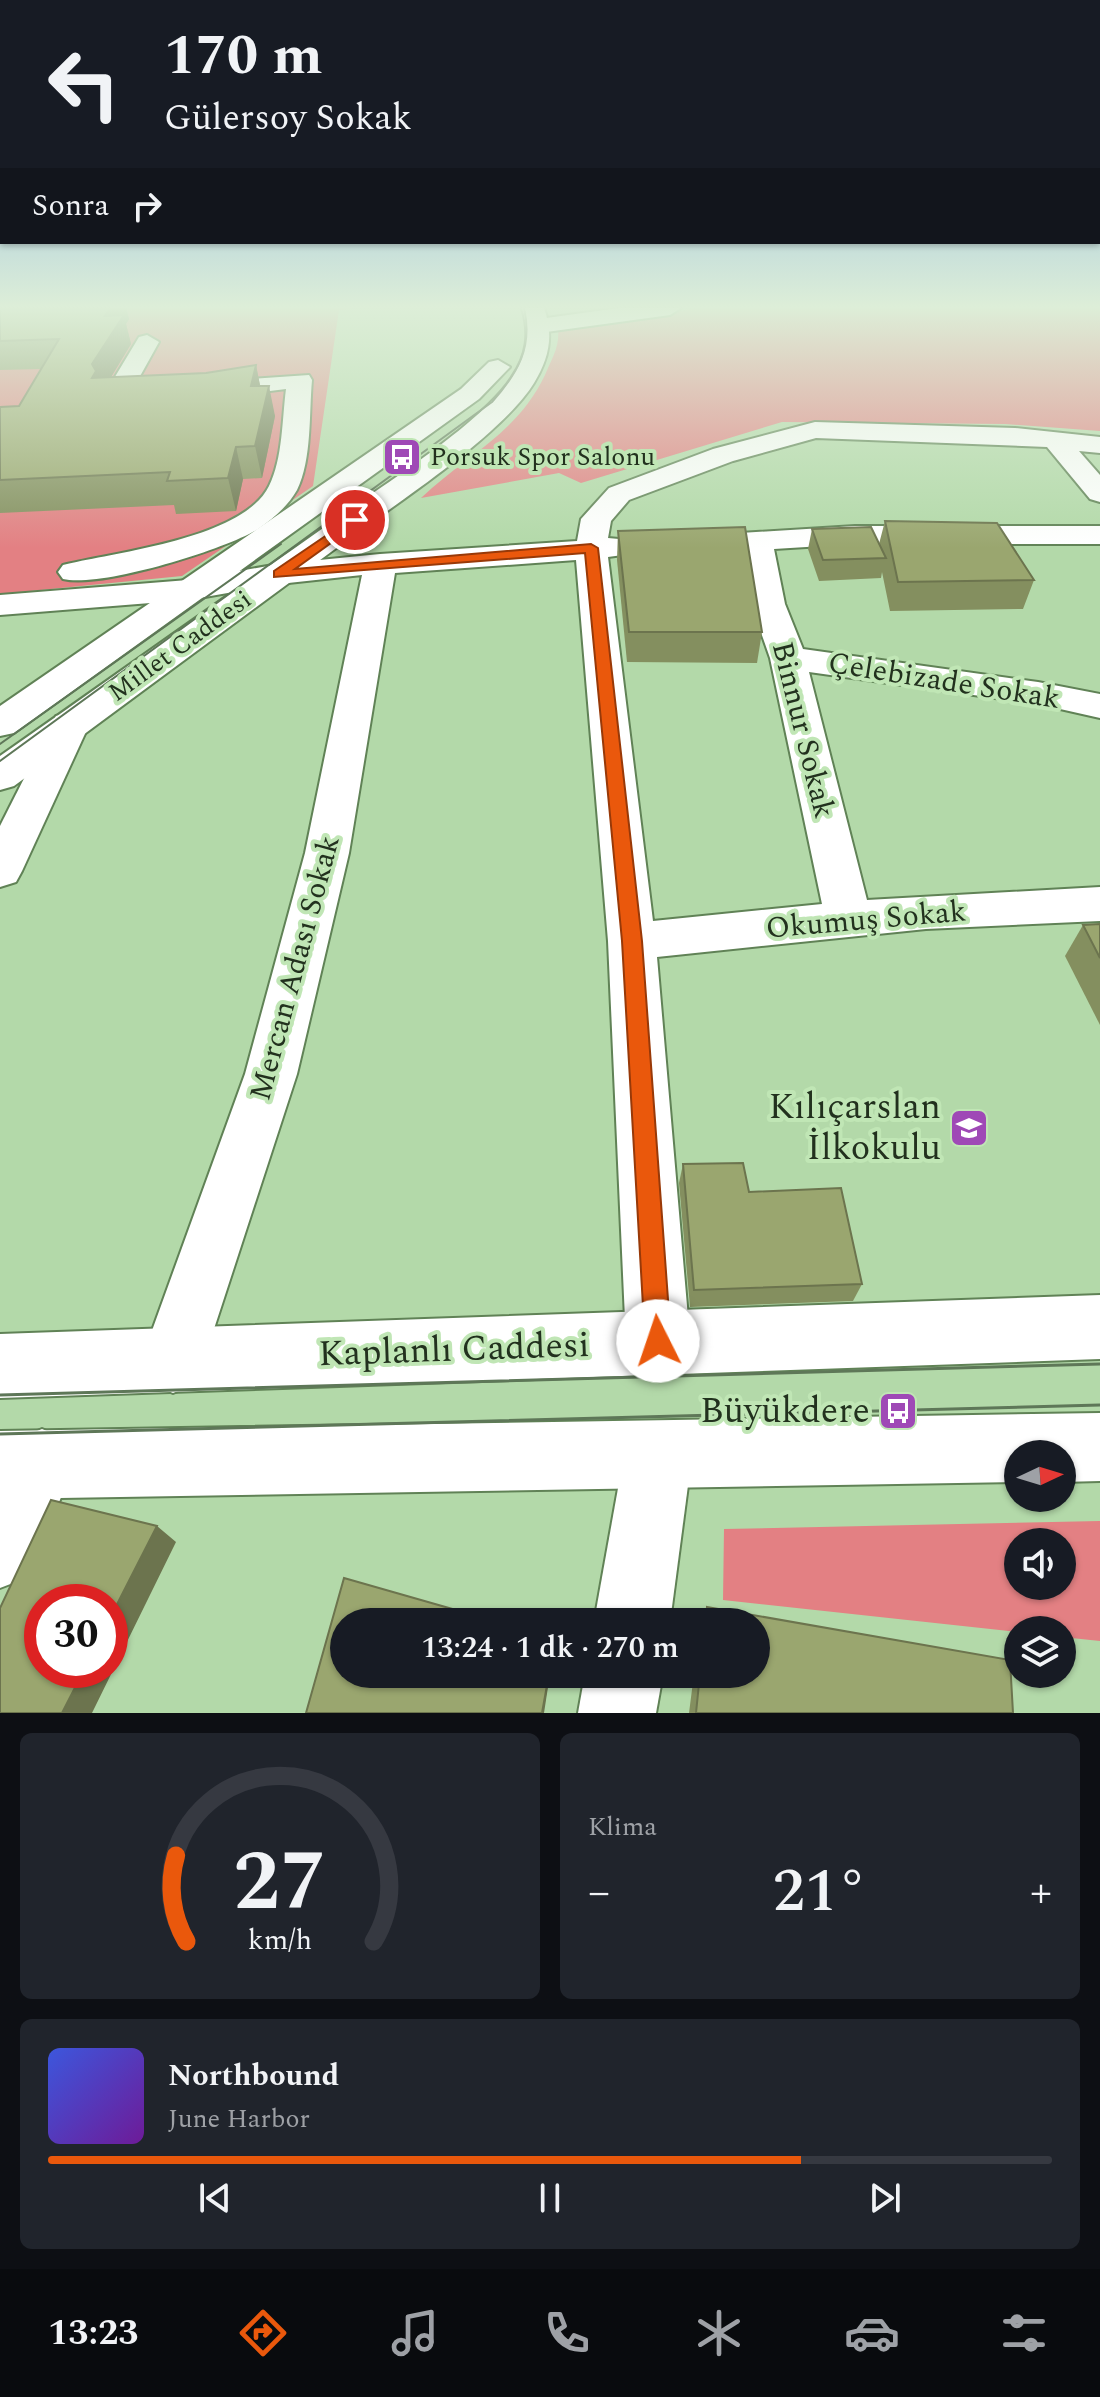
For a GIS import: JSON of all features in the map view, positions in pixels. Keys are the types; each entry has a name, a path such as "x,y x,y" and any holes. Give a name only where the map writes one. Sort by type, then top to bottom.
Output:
{"street":[{"path":"121,388 117,395 234,388"},
{"path":"0,582 137,563 219,536 265,510 283,489 299,388"},
{"name":"Millet Caddesi","path":"0,724 477,388"},
{"name":"Millet Caddesi","path":"0,776 406,483 495,412 517,388"},
{"path":"658,1341 632,941 591,548 596,519 619,494 723,455 815,430 1055,440 1100,445"},
{"path":"1055,440 1100,493"},
{"path":"0,605 188,590 279,574 380,564 591,548 855,535 1100,535"},
{"name":"Binnur Sokak","path":"757,541 768,604 788,658 849,920"},
{"name":"Mercan Adası Sokak","path":"173,1361 274,1059 327,853 380,564"},
{"name":"Çelebizade Sokak","path":"788,658 1038,693 1100,706"},
{"path":"0,871 70,725"},
{"name":"Okumuş Sokak","path":"632,941 926,912 1100,904"},
{"name":"Kaplanlı Caddesi","path":"0,1366 1100,1327"},
{"path":"0,1552 21,1464 1100,1447"},
{"path":"634,1608 658,1455"},
{"path":"617,1713 621,1688"}],"shaded area":[{"path":"0,388 327,388 313,486 182,576 0,594"},
{"path":"537,388 1100,388 1100,431 1005,424 782,422 581,483 559,473 421,498 505,429"},
{"path":"1100,1521 1100,1641 1076,1638 1076,1616 1004,1616 1004,1630 723,1600 724,1529"}],"building":[{"path":"30,388 269,388 255,446 236,447 228,478 167,481 170,472 0,480 0,407 19,406"},
{"path":"885,521 997,523 1034,580 898,582"},
{"path":"745,527 762,632 629,632 618,531"},
{"path":"871,527 886,558 823,560 812,529"},
{"path":"1100,924 1100,958 1083,925"},
{"path":"743,1163 749,1192 841,1188 862,1284 694,1290 683,1164"},
{"path":"51,1500 157,1526 127,1584 24,1584 24,1688 75,1688 62,1713 0,1713 0,1608"},
{"path":"344,1578 449,1608 336,1608"},
{"path":"770,1618 1004,1659 1004,1688 1012,1688 1013,1713 696,1713 699,1688 770,1688"},
{"path":"330,1628 330,1688 546,1688 542,1713 306,1713"}],"tram line":[{"path":"0,761 492,402 503,388"},
{"path":"0,744 281,544"},
{"path":"0,1395 1100,1364"},
{"path":"0,1434 1100,1405"}],"place":[{"name":"Porsuk Spor Salonu","path":"402,457"},
{"name":"Kılıçarslan İlkokulu","path":"969,1128"},
{"name":"Büyükdere","path":"898,1411"}],"route":[{"path":"355,520 279,574 591,548 632,941 658,1341"}]}
